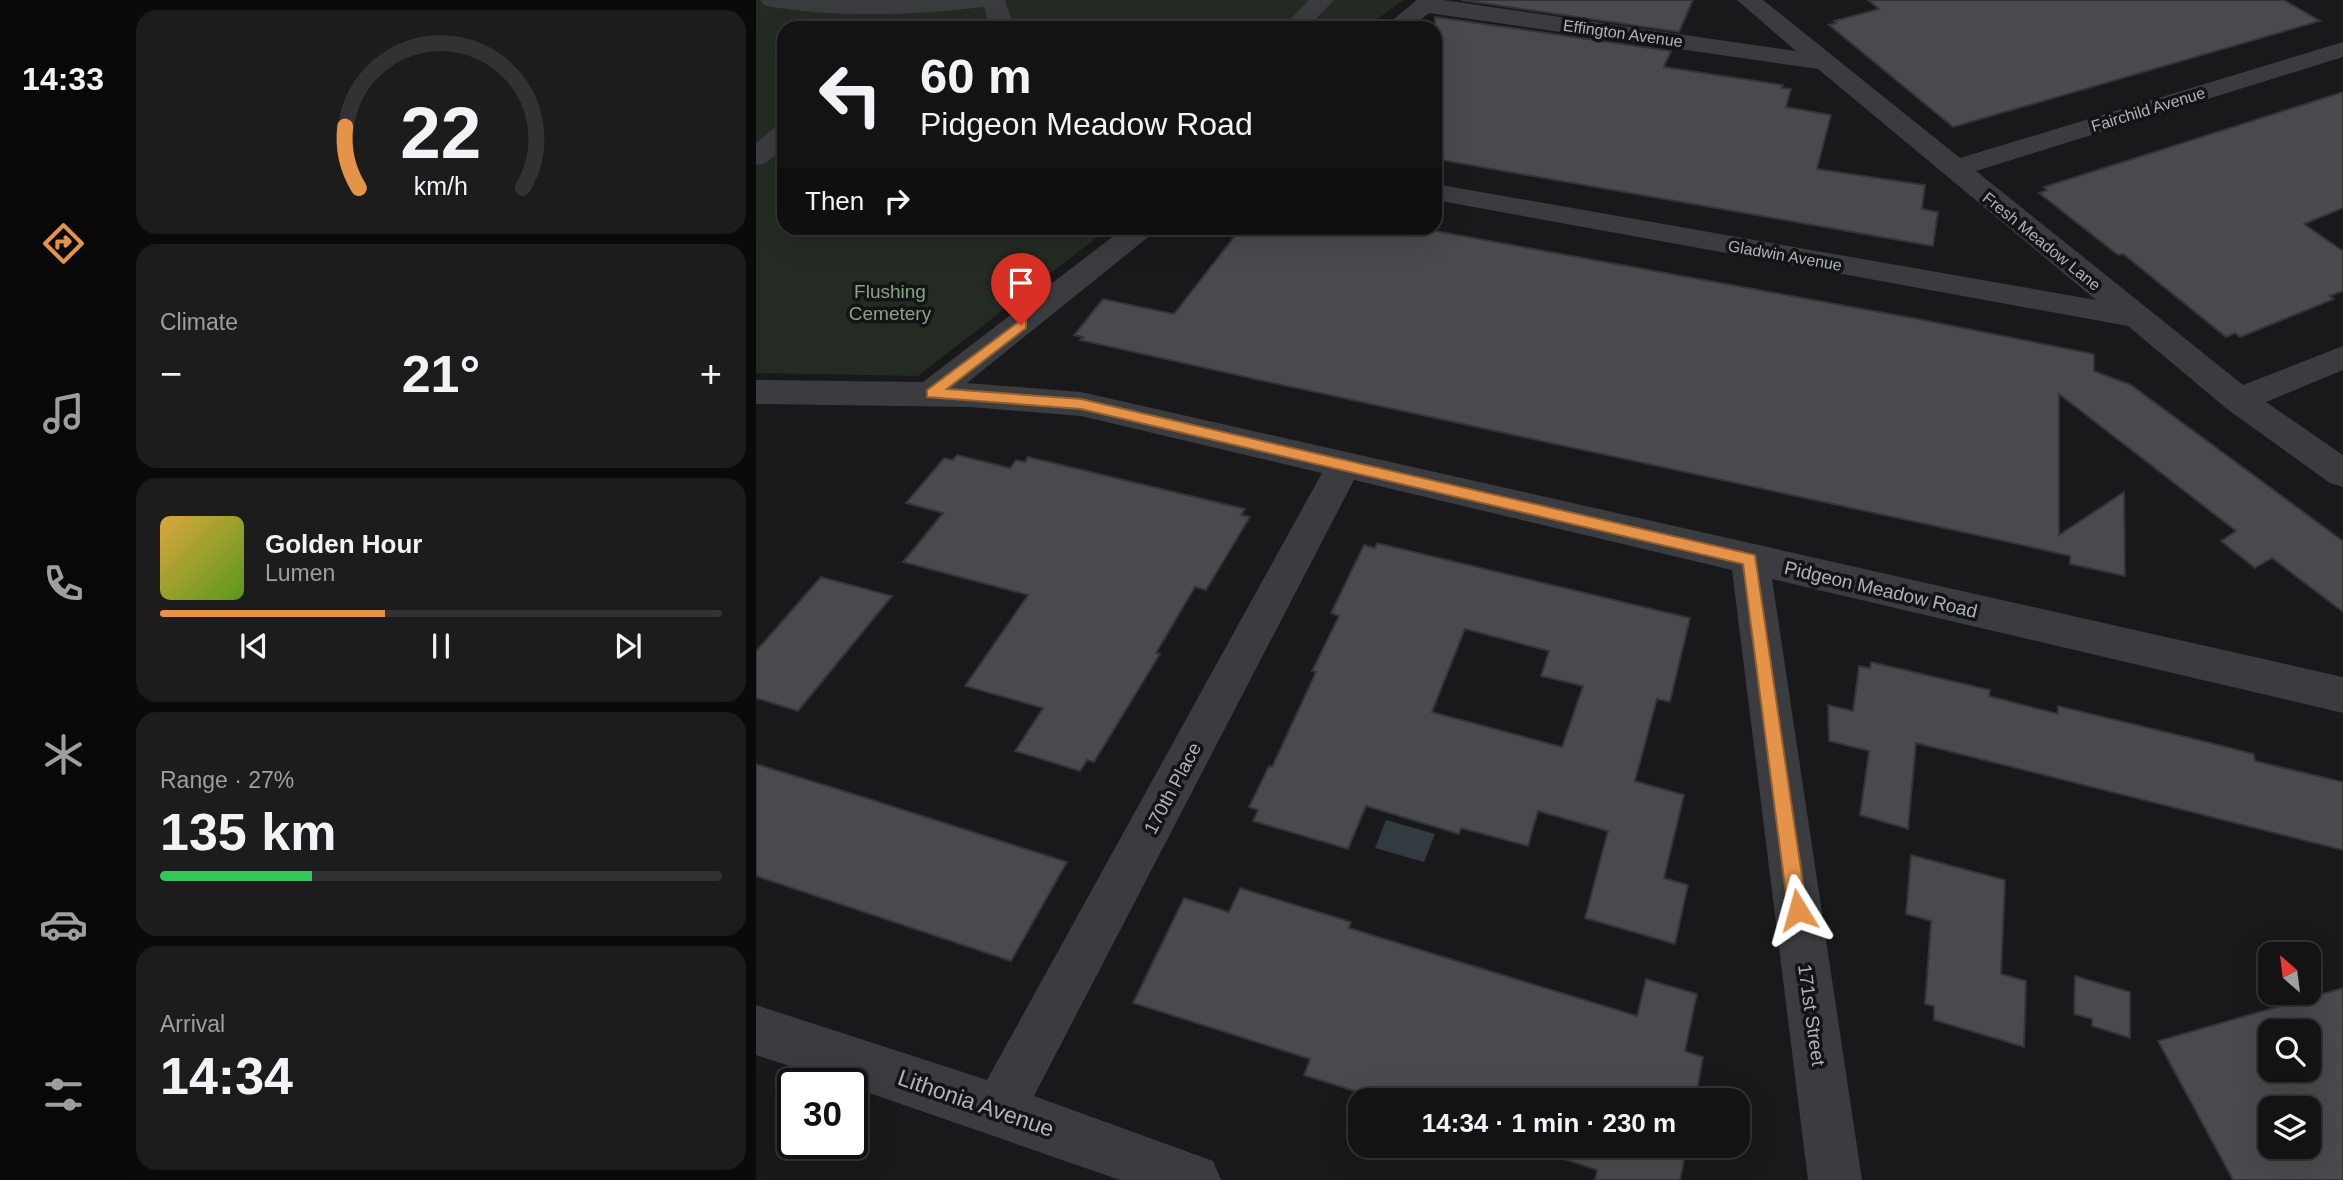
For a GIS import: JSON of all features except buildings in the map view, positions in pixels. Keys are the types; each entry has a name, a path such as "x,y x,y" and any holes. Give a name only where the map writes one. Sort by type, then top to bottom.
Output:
{"street":[{"path":"772,0 821,7 872,8 917,8 984,0"},
{"path":"993,0 1000,21"},
{"path":"1301,21 1322,0"},
{"path":"1753,4 1789,0"},
{"path":"1404,21 1428,2"},
{"name":"Effington Avenue","path":"1428,2 1822,62"},
{"name":"Fresh Meadow Lane","path":"1753,4 2239,400 2343,473"},
{"name":"Fairchild Avenue","path":"1954,169 2343,49"},
{"path":"756,157 777,139"},
{"name":"Gladwin Avenue","path":"1442,193 2136,318"},
{"path":"932,393 1133,235"},
{"path":"2239,400 2343,357"},
{"name":"Pidgeon Meadow Road","path":"756,392 932,393 1081,404 2343,695"},
{"name":"170th Place","path":"999,1110 1344,466"},
{"name":"171st Street","path":"1750,559 1835,1180"},
{"name":"Lithonia Avenue","path":"756,1030 999,1110 1194,1180"}],"green space":[{"name":"Flushing Cemetery","path":"756,0 1403,0 1375,21 777,21 777,235 1100,235 918,376 756,373"}],"shaded area":[{"path":"1386,820 1435,834 1424,862 1375,848"}],"route":[{"path":"1021,325 932,393 1081,404 1750,559 1798,910"}]}
